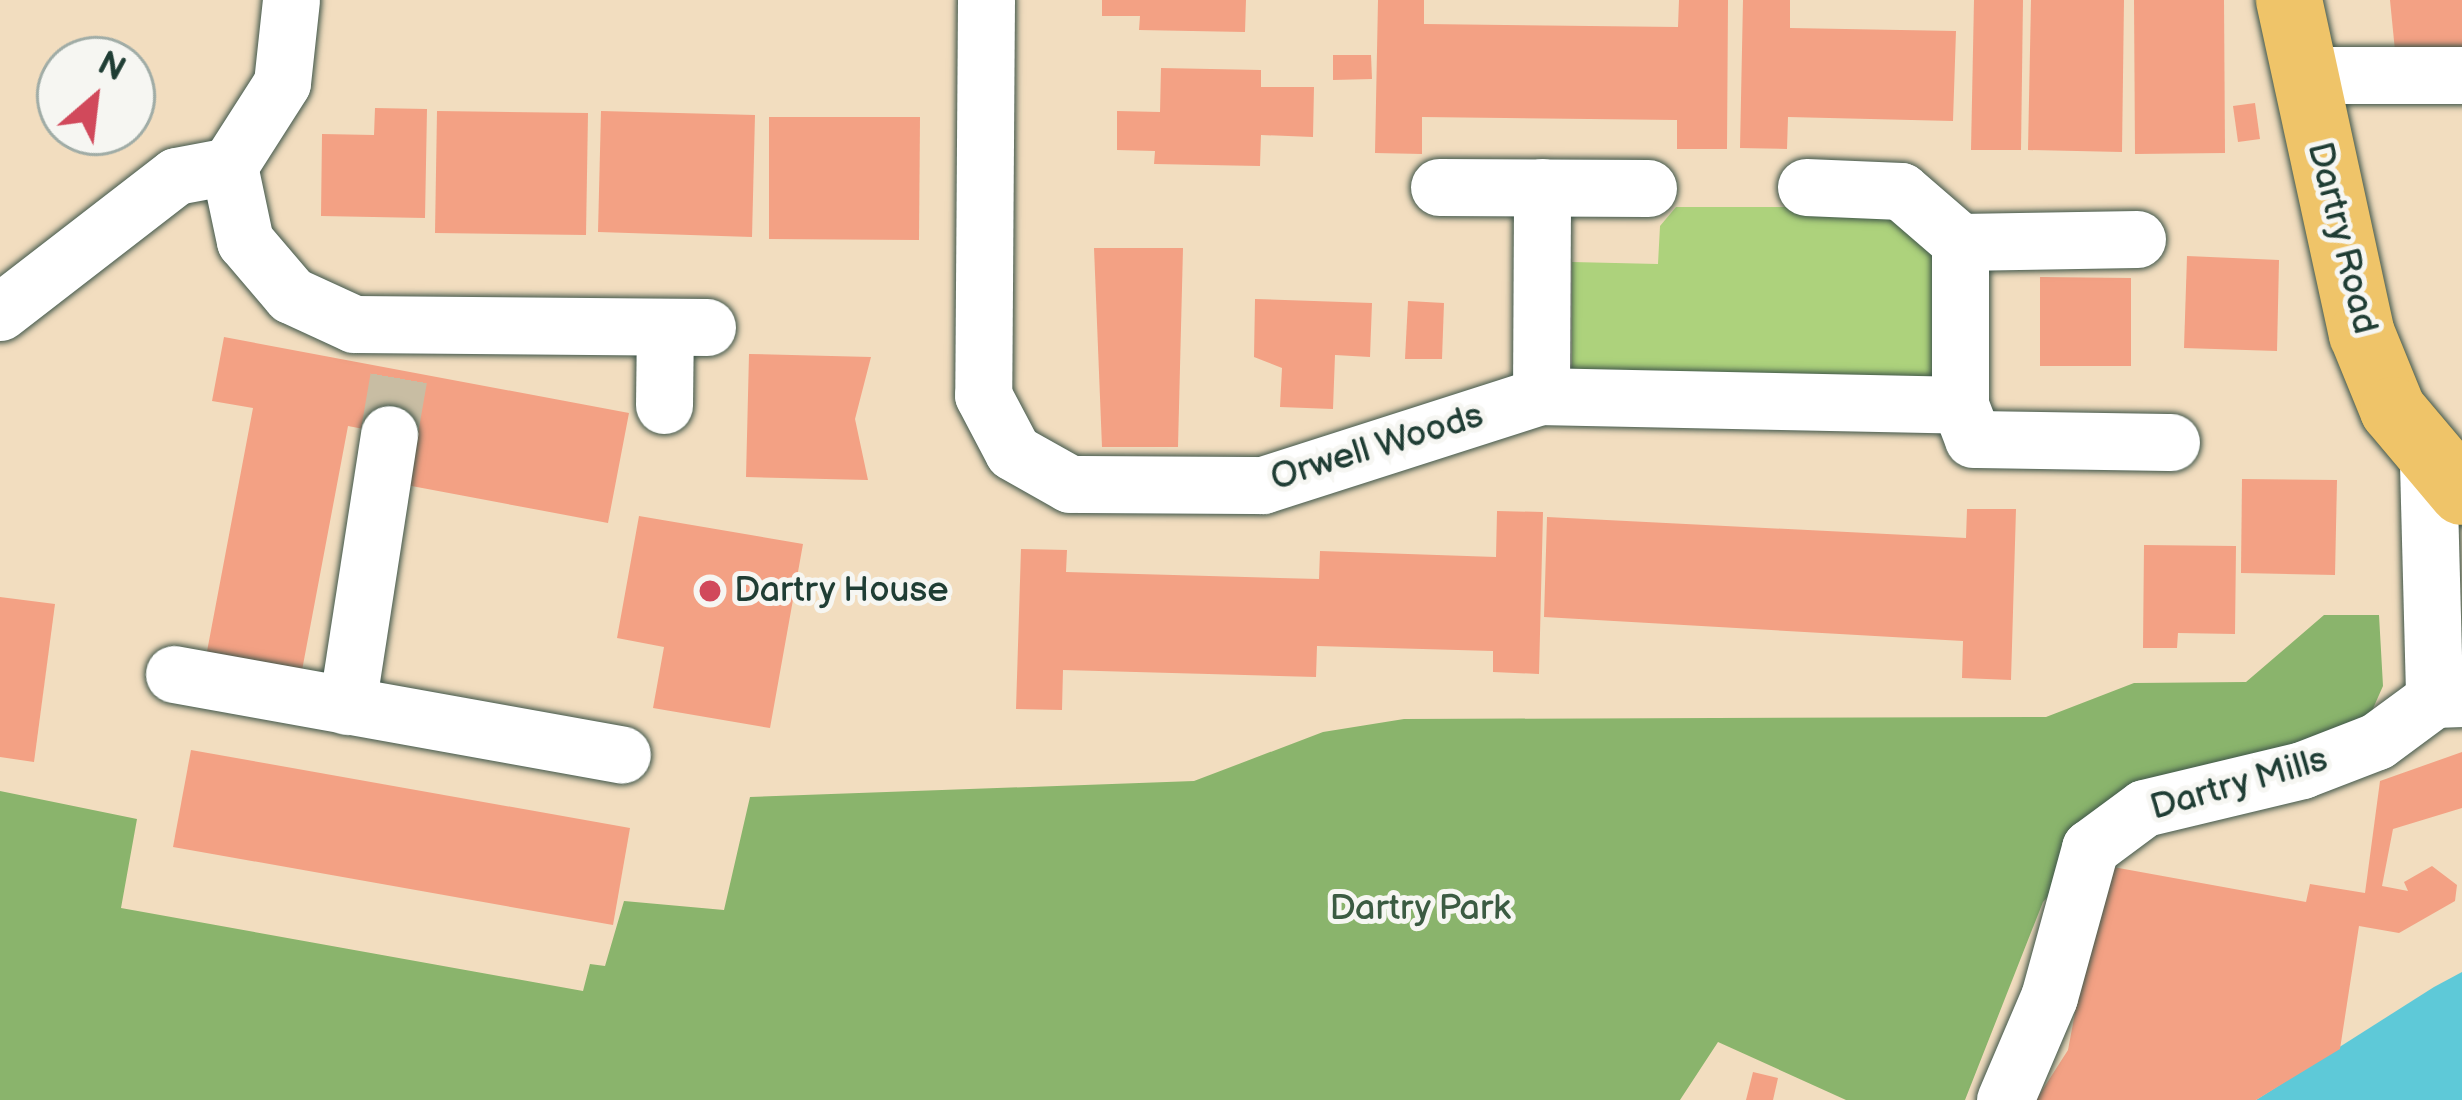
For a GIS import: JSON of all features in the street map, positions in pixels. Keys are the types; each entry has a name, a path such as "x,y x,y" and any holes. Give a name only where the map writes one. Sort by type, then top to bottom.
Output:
{"main road":[{"name":"Dartry Road","path":"2289,0 2362,334 2445,478"}],"street":[{"path":"291,0 282,83 229,166 245,241 291,295 403,349 686,327 664,405"},
{"name":"Orwell Woods","path":"986,0 982,394 1013,452 1070,484 1263,485 1541,396 1960,405"},
{"path":"2304,75 2462,75"},
{"path":"0,312 69,251 176,176 229,166"},
{"path":"1438,187 1648,188"},
{"path":"1541,396 1542,187"},
{"path":"1806,187 1901,191 1960,242 2137,239"},
{"path":"1960,242 1960,405 1973,439 2171,442"},
{"path":"346,706 389,434"},
{"name":"Dartry Mills","path":"2006,1100 2049,997 2090,848 2144,808 2377,741 2448,699 2445,478"},
{"path":"174,674 622,755"}],"green space":[{"path":"1676,207 1891,207 1934,235 1940,377 1572,373 1572,262 1658,264 1660,226"},
{"name":"Dartry Park","path":"2324,615 2379,615 2383,686 2367,722 2135,801 2043,902 1965,1100 1846,1100 1718,1042 1680,1100 0,1100 0,791 137,819 121,908 583,991 590,964 605,966 624,901 724,910 750,797 1194,781 1323,732 1404,719 2046,717 2134,683 2246,682"}],"water":[{"path":"2462,972 2462,1100 2256,1100 2434,987"}],"building":[{"path":"1102,0 1246,0 1245,32 1139,30 1140,16 1102,16"},
{"path":"1378,0 1424,0 1424,24 1678,27 1679,0 1728,0 1727,149 1677,149 1677,120 1422,117 1422,154 1375,153"},
{"path":"1743,0 1790,0 1790,28 1956,31 1953,121 1788,117 1787,149 1740,148"},
{"path":"1974,0 2023,0 2021,150 1971,150"},
{"path":"2031,0 2124,0 2122,152 2028,150"},
{"path":"2134,0 2224,0 2225,153 2135,154"},
{"path":"2390,0 2462,0 2462,58 2396,61"},
{"path":"1333,55 1371,55 1372,79 1333,80"},
{"path":"1161,68 1261,70 1261,87 1314,87 1313,137 1261,135 1260,166 1154,164 1155,151 1117,150 1117,111 1160,112"},
{"path":"2255,103 2260,139 2238,142 2233,106"},
{"path":"375,108 427,109 425,218 321,216 322,134 374,135"},
{"path":"437,111 588,113 586,235 435,233"},
{"path":"601,111 755,115 752,237 598,232"},
{"path":"769,117 920,117 919,240 769,239"},
{"path":"1094,248 1183,248 1178,447 1102,447"},
{"path":"2187,256 2279,260 2277,351 2184,348"},
{"path":"2040,277 2131,278 2131,366 2040,366"},
{"path":"1255,299 1372,303 1370,357 1335,355 1333,409 1280,407 1282,368 1254,357"},
{"path":"1408,301 1444,303 1442,359 1405,359"},
{"path":"224,337 629,413 608,523 401,484 410,438 348,426 300,681 205,662 253,408 212,401"},
{"path":"749,354 871,357 855,419 868,480 746,477"},
{"path":"2242,479 2337,480 2335,575 2241,573"},
{"path":"1967,509 2016,509 2011,680 1962,678 1963,641 1544,617 1547,517 1966,538"},
{"path":"1497,511 1543,512 1539,674 1493,672 1493,651 1317,646 1316,677 1063,670 1062,710 1016,709 1021,549 1067,550 1066,572 1319,579 1320,551 1496,557"},
{"name":"Dartry House","path":"639,516 803,544 770,728 653,708 664,647 617,638"},
{"path":"2144,545 2236,546 2235,634 2178,633 2177,648 2143,648"},
{"path":"0,597 55,604 34,762 0,757"},
{"path":"191,750 630,828 613,925 173,847"},
{"path":"2462,752 2462,808 2393,829 2382,886 2408,891 2404,882 2432,866 2457,885 2455,901 2399,933 2359,926 2340,1049 2256,1100 2036,1100 2068,1050 2100,880 2111,882 2113,867 2306,902 2310,884 2365,893 2380,781"},
{"path":"1753,1072 1778,1078 1773,1100 1746,1100"}],"tunnel":[{"path":"389,434 400,370"}],"place":[{"name":"Dartry House","path":"710,591"}]}
